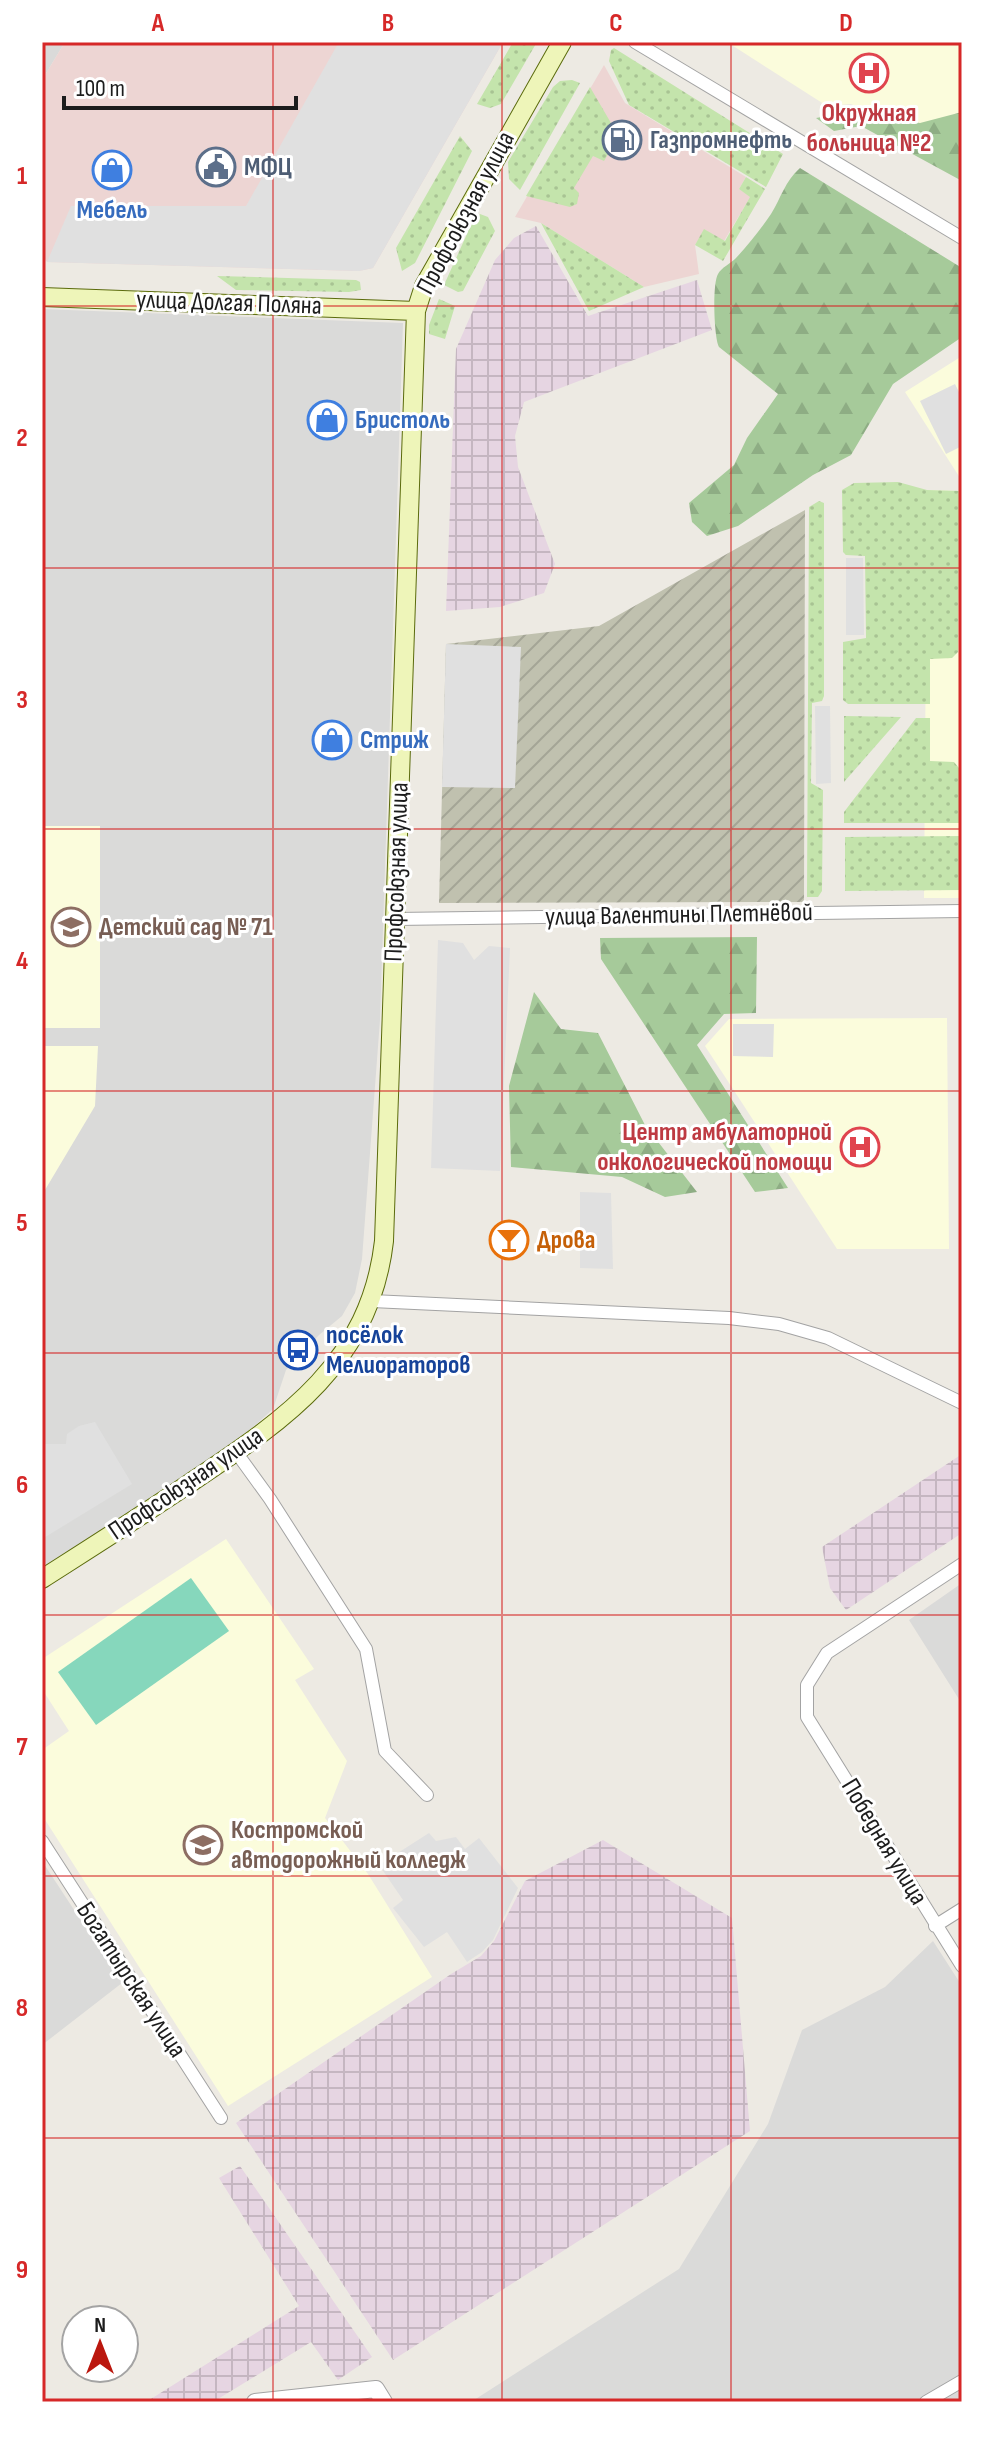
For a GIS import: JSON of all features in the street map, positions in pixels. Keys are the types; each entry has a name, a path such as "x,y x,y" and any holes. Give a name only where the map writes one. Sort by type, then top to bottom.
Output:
{"main road":[{"name":"Профсоюзная улица","path":"42,1579 282,1420 338,1361 372,1301 384,1241 416,311 424,286 562,42"},
{"name":"улица Долгая Поляна","path":"42,297 416,311"}],"street":[{"path":"635,42 962,238"},
{"name":"улица Валентины Плетнёвой","path":"395,919 962,911"},
{"path":"372,1301 729,1318 779,1324 828,1338 962,1403"},
{"path":"236,1452 270,1499 366,1649 385,1751 427,1795"},
{"name":"Победная улица","path":"962,1564 827,1653 807,1685 807,1717 962,1966"},
{"name":"Богатырская улица","path":"42,1841 221,2118"},
{"path":"935,1926 962,1909"},
{"path":"926,2402 962,2381"},
{"path":"255,2402 380,2396"}],"shaded area":[{"path":"42,42 65,42 42,80"},
{"path":"65,42 503,42 373,268 359,271 47,262 42,255 42,80"},
{"path":"339,42 503,42 373,268 359,271 47,262 71,206 246,206"},
{"name":"Окружная больница №2","path":"727,42 962,42 962,154 851,104 827,106"},
{"name":"Газпромнефть","path":"604,65 625,103 746,177 739,189 751,196 724,241 705,230 695,245 699,274 644,287 541,223 515,217"},
{"path":"536,226 588,316 697,280 712,330 524,402 515,436 518,467 555,564 544,593 500,607 446,611 456,349 495,260 514,238"},
{"path":"42,309 403,323 380,1020 362,1259 355,1293 342,1316 286,1370 273,1409 242,1437 42,1571"},
{"path":"962,356 962,481 905,392"},
{"path":"955,384 962,398 962,446 946,454 920,401"},
{"path":"927,490 962,491 962,898 924,898"},
{"path":"805,510 804,902 439,903 446,644 599,626"},
{"path":"846,558 863,558 864,635 846,635"},
{"path":"446,644 521,647 515,788 442,787"},
{"path":"815,706 830,706 831,783 816,784"},
{"name":"Детский сад № 71","path":"42,826 100,826 100,1028 42,1028"},
{"path":"438,940 463,943 474,960 489,946 510,948 500,1171 431,1168"},
{"name":"Центр амбулаторной онкологической помощи","path":"947,1018 949,1249 837,1249 705,1046 729,1019"},
{"path":"733,1024 774,1024 773,1057 733,1056"},
{"path":"42,1046 98,1046 95,1106 42,1195"},
{"path":"580,1192 611,1193 613,1269 580,1268"},
{"path":"95,1422 132,1484 42,1539 42,1444 66,1444 67,1434 79,1426"},
{"path":"962,1454 962,1533 846,1610 830,1588 822,1547"},
{"name":"Костромской автодорожный колледж","path":"226,1539 314,1669 295,1680 347,1761 325,1818 368,1874 432,1977 228,2106 42,1815 42,1750 69,1731 42,1689 42,1659"},
{"path":"962,1583 962,1704 909,1620"},
{"path":"429,1833 436,1841 456,1837 465,1849 479,1838 518,1888 493,1940 467,1962 447,1932 424,1947 393,1908 403,1900 379,1865"},
{"path":"603,1840 732,1918 750,2131 393,2360 236,2123 481,1956 494,1941 525,1881"},
{"path":"42,1861 122,1983 42,2045"},
{"path":"933,1941 962,1986 962,2402 471,2402 679,2269 768,2124 802,2030 885,1987"},
{"path":"240,2166 372,2357 338,2380 311,2342 213,2402 146,2402 299,2306 219,2178"}],"green space":[{"path":"513,42 537,42 501,104 490,108 477,104"},
{"path":"614,48 783,154 766,187 629,105 609,61"},
{"path":"560,81 580,83 520,190 509,179 508,162 553,87"},
{"path":"590,87 618,135 617,139 604,161 593,156 574,188 579,193 577,204 570,207 526,196"},
{"path":"850,112 920,123 962,112 962,181 861,126 834,131 816,118"},
{"path":"460,136 472,151 415,263 402,271 396,248"},
{"path":"800,168 962,268 962,337 893,384 851,455 813,475 738,526 707,536 692,522 689,503 734,465 747,438 778,394 719,347 714,311 716,280 719,272 736,258 763,225"},
{"path":"746,177 765,189 723,261 695,245 704,229 725,241 750,197 739,189"},
{"path":"480,214 488,217 495,231 463,291 458,292 444,285 471,225"},
{"path":"541,223 644,287 589,311"},
{"path":"217,276 356,280 360,282 361,290 236,290"},
{"path":"439,299 455,306 445,339 429,334 429,325"},
{"path":"898,482 927,490 962,491 958,652 952,658 930,659 930,704 848,704 843,700 843,642 866,638 865,556 846,555 843,552 842,490 854,483"},
{"path":"819,501 824,503 824,696 822,701 812,703 811,783 823,790 822,891 818,897 807,897 809,507"},
{"path":"844,716 901,717 844,782"},
{"path":"916,718 930,718 930,761 954,762 959,768 959,823 844,823 844,812"},
{"path":"962,836 962,890 845,891 845,837"},
{"path":"757,937 756,1013 724,1014 697,1045 788,1188 755,1192 601,959 600,938"},
{"path":"534,992 561,1029 598,1033 645,1125 697,1192 665,1197 622,1177 511,1167 509,1086"},
{"path":"191,1578 229,1631 96,1725 58,1672"}],"place":[{"name":"Окружная больница №2","path":"869,73"},
{"name":"Газпромнефть","path":"622,140"},
{"name":"МФЦ","path":"216,167"},
{"name":"Мебель","path":"112,170"},
{"name":"Бристоль","path":"327,420"},
{"name":"Стриж","path":"332,740"},
{"name":"Детский сад № 71","path":"71,927"},
{"name":"Центр амбулаторной онкологической помощи","path":"860,1147"},
{"name":"Дрова","path":"509,1240"},
{"name":"посёлок Мелиораторов","path":"298,1350"},
{"name":"Костромской автодорожный колледж","path":"203,1845"}]}
